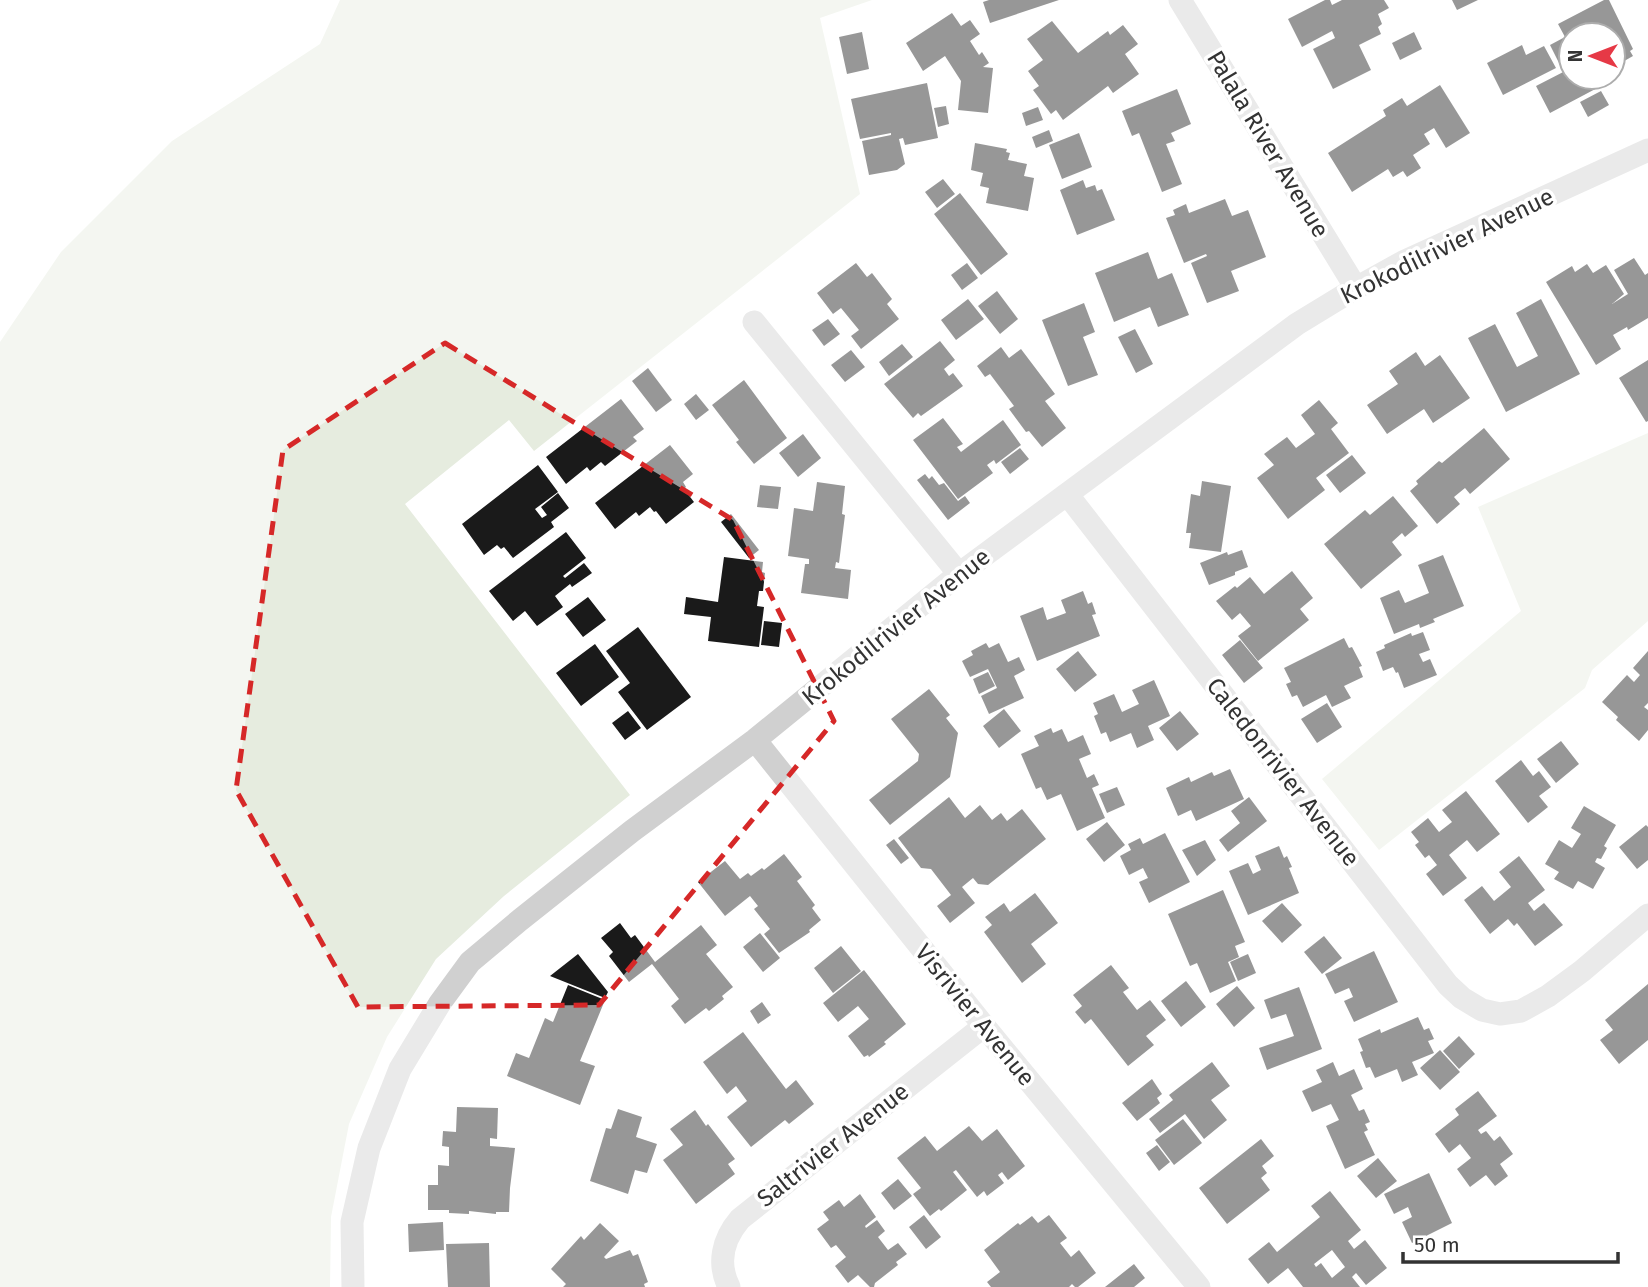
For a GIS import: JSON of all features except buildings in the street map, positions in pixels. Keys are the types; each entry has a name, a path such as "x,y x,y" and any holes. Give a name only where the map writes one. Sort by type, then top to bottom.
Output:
{"street":[{"name":"Palala River Avenue","path":"1180,0 1356,288"},
{"name":"Krokodilrivier Avenue","path":"353,1287 352,1222 369,1147 400,1069 440,1003 470,962 632,831 755,740 959,574 1297,324 1403,262 1648,150"},
{"path":"754,323 959,574"},
{"name":"Caledonrivier Avenue","path":"1067,494 1448,985 1462,998 1482,1010 1500,1014 1521,1011 1548,996 1582,971 1648,915"},
{"name":"Visrivier Avenue","path":"755,740 984,1026 1199,1287"},
{"name":"Saltrivier Avenue","path":"729,1287 722,1264 723,1249 731,1230 740,1219 984,1026"}],"highlighted area":[{"path":"445,343 733,520 834,721 599,1005 358,1007 236,790 283,450"}],"shaded area":[{"path":"340,0 872,0 820,18 860,194 534,451 509,420 405,504 630,795 504,896 436,959 387,1037 349,1124 331,1217 330,1287 0,1287 0,342 61,252 172,141 320,44"},
{"path":"1648,433 1648,621 1592,670 1585,688 1379,850 1322,779 1521,611 1478,507"}]}
